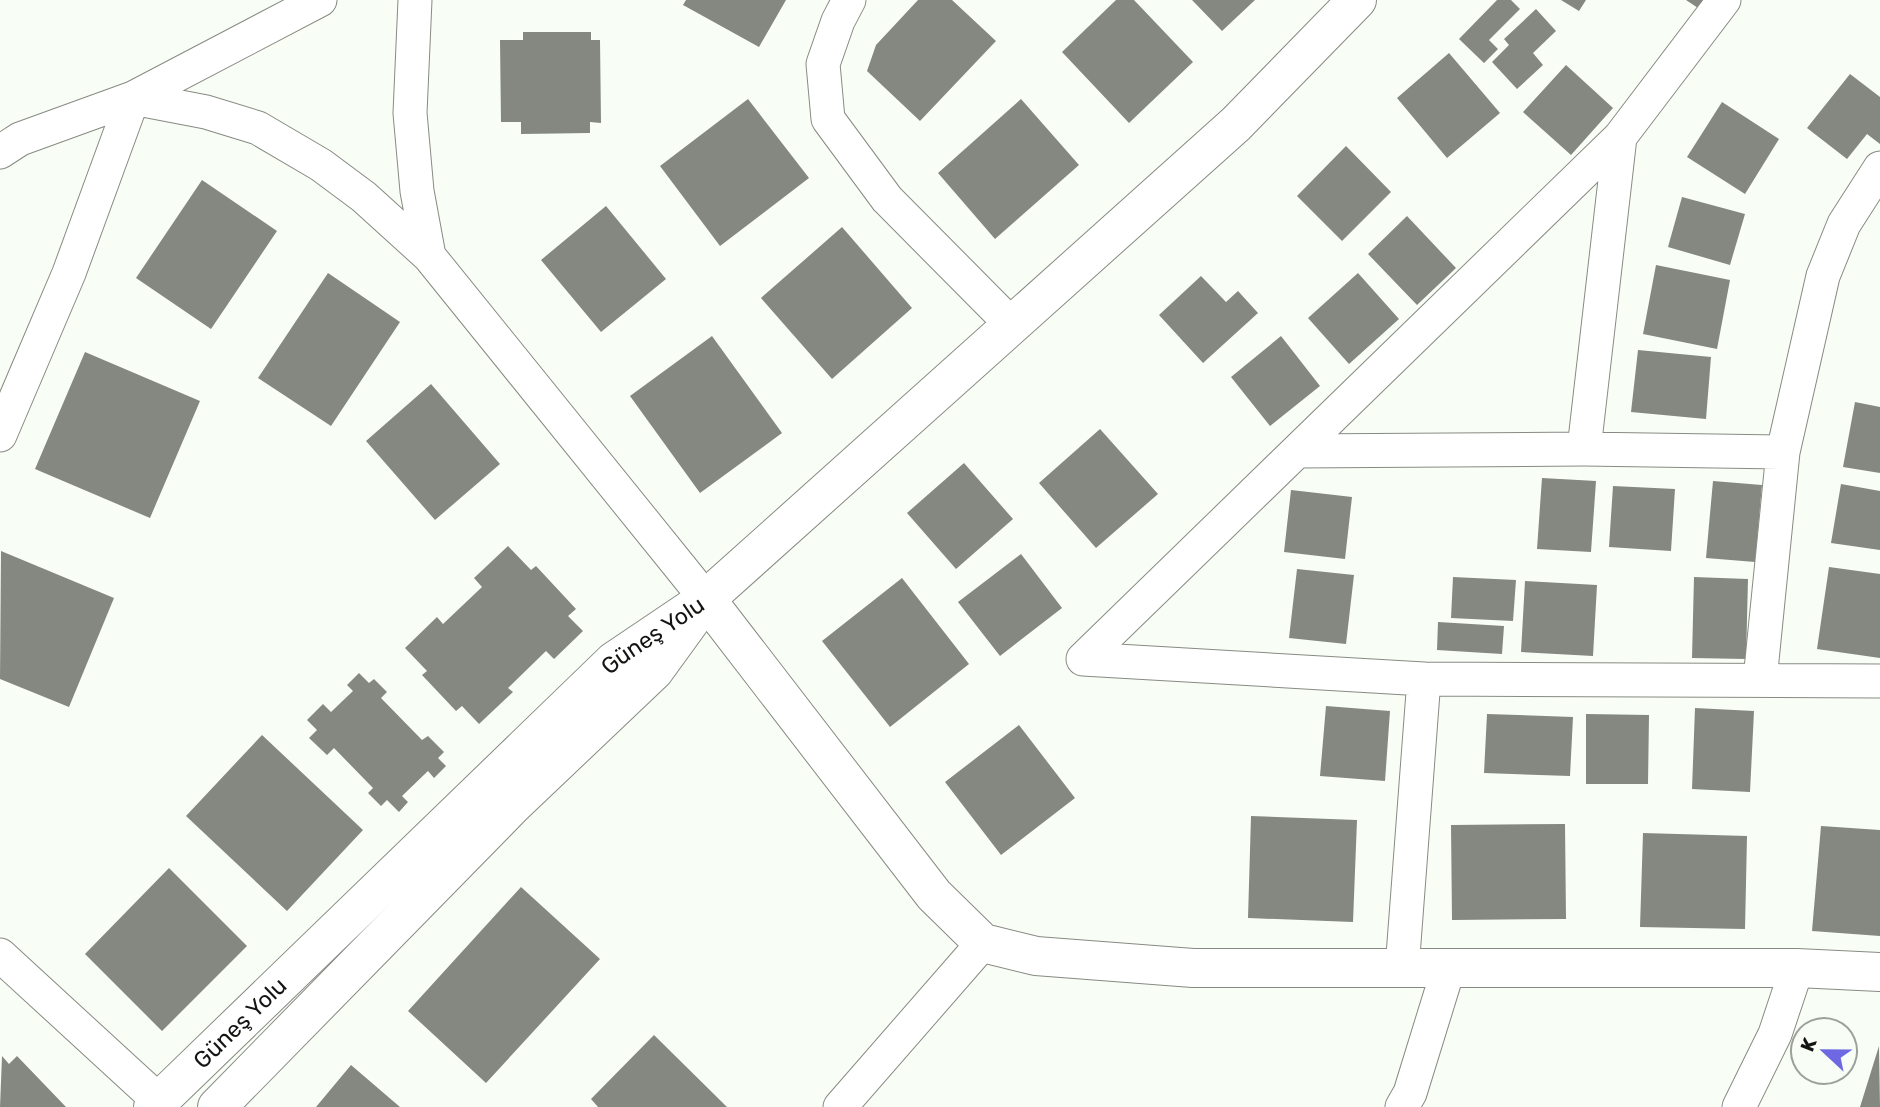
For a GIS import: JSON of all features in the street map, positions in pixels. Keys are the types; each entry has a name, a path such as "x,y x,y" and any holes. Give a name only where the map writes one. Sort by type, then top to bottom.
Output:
{"street":[{"path":"0,152 20,139 132,99 320,0"},
{"path":"415,0 410,113 417,191 429,256"},
{"path":"849,0 838,21 823,64 828,119 887,199 1011,324"},
{"path":"706,599 1236,124 1357,0"},
{"path":"1724,0 1620,137 1083,659 1423,680 1880,681"},
{"path":"132,99 206,112 258,128 321,165 364,197 429,256 706,599 934,895 983,943 1036,956 1194,968 1797,968 1880,972"},
{"path":"0,435 69,272 132,99"},
{"path":"1584,449 1620,137"},
{"path":"1760,680 1783,452 1823,276 1844,224 1880,168"},
{"path":"1297,451 1584,449 1783,452"},
{"name":"Güneş Yolu","path":"156,1104 614,661 706,599"},
{"name":"Güneş Yolu","path":"216,1107 513,805 654,671 706,599"},
{"path":"1402,969 1423,680"},
{"path":"840,1107 983,943"},
{"path":"0,955 156,1104"},
{"path":"1739,1107 1775,1034 1797,968"},
{"path":"1402,1107 1410,1093 1448,970"}],"building":[{"path":"686,0 786,0 759,47 683,5"},
{"path":"918,0 952,0 996,41 920,121 867,71 876,45"},
{"path":"1116,0 1134,0 1193,62 1129,123 1062,52"},
{"path":"1192,0 1255,0 1222,31"},
{"path":"1497,0 1511,0 1520,9 1489,40 1498,49 1484,63 1459,39"},
{"path":"1561,0 1586,0 1579,11"},
{"path":"1686,0 1712,0 1704,12"},
{"path":"1536,9 1556,31 1533,53 1543,65 1517,89 1492,62 1509,45 1504,39"},
{"path":"523,32 591,32 591,40 600,40 601,123 590,122 590,133 521,134 521,122 501,122 500,40 523,40"},
{"path":"1449,53 1500,113 1447,158 1397,98"},
{"path":"1566,65 1613,108 1571,155 1523,112"},
{"path":"1850,74 1880,97 1880,144 1867,134 1847,159 1807,128"},
{"path":"748,99 809,178 720,246 660,166"},
{"path":"1021,99 1079,165 995,239 938,173"},
{"path":"1722,102 1779,139 1745,194 1687,157"},
{"path":"1346,146 1391,192 1342,241 1297,196"},
{"path":"202,180 277,231 211,329 136,278"},
{"path":"1682,197 1745,214 1730,265 1668,247"},
{"path":"606,206 666,279 601,332 541,260"},
{"path":"1407,216 1456,268 1417,305 1368,254"},
{"path":"842,227 912,308 832,379 761,298"},
{"path":"1656,265 1730,280 1717,349 1643,334"},
{"path":"328,273 400,322 331,426 258,378"},
{"path":"1358,273 1399,319 1349,364 1308,318"},
{"path":"1201,276 1226,302 1238,291 1258,313 1203,363 1159,315"},
{"path":"712,336 782,433 700,493 630,396"},
{"path":"1281,336 1320,386 1270,426 1231,377"},
{"path":"1638,350 1711,357 1706,419 1631,412"},
{"path":"85,352 200,401 150,518 35,469"},
{"path":"431,384 500,464 435,520 366,441"},
{"path":"1855,402 1880,407 1880,473 1843,467"},
{"path":"1100,429 1158,494 1096,548 1039,483"},
{"path":"964,463 1013,519 956,569 907,513"},
{"path":"1542,478 1596,481 1591,552 1537,549"},
{"path":"1713,481 1762,485 1755,562 1706,558"},
{"path":"1841,484 1880,491 1880,550 1831,543"},
{"path":"1613,486 1675,489 1671,551 1609,547"},
{"path":"1291,490 1352,497 1345,559 1284,552"},
{"path":"508,546 531,570 536,566 576,609 568,616 583,631 554,659 546,651 508,688 513,692 479,724 462,706 456,711 422,675 427,671 405,648 437,617 443,624 482,587 474,578"},
{"path":"1,551 114,598 69,707 0,679"},
{"path":"1021,554 1062,608 1000,656 958,602"},
{"path":"1829,567 1880,574 1880,658 1817,649"},
{"path":"1297,569 1354,575 1346,644 1289,638"},
{"path":"1453,577 1516,580 1513,621 1451,618"},
{"path":"1694,577 1748,579 1746,659 1692,658"},
{"path":"902,578 969,664 890,727 822,641"},
{"path":"1525,581 1597,585 1593,656 1521,652"},
{"path":"1438,622 1504,626 1502,654 1437,650"},
{"path":"359,673 369,683 374,679 387,692 381,698 422,740 428,736 444,752 438,758 446,766 434,778 428,771 402,796 408,802 399,812 387,800 381,806 368,793 373,788 334,748 327,755 309,738 317,730 307,720 323,704 331,712 353,691 347,685"},
{"path":"1326,706 1390,711 1385,781 1320,776"},
{"path":"1695,708 1754,711 1750,792 1692,789"},
{"path":"1487,714 1573,717 1570,776 1484,773"},
{"path":"1586,714 1649,715 1648,784 1586,784"},
{"path":"1019,725 1075,798 1001,855 945,782"},
{"path":"262,735 363,830 287,911 186,816"},
{"path":"1251,816 1357,820 1353,922 1248,918"},
{"path":"1565,824 1566,919 1452,920 1451,825"},
{"path":"1821,826 1880,830 1880,936 1812,931"},
{"path":"1643,833 1747,836 1745,929 1640,927"},
{"path":"169,868 247,946 162,1031 85,954"},
{"path":"521,887 600,959 486,1083 408,1011"},
{"path":"654,1035 727,1107 598,1107 591,1099"},
{"path":"1879,1046 1880,1107 1860,1107"},
{"path":"2,1056 9,1064 17,1056 66,1107 0,1107"},
{"path":"351,1065 400,1107 316,1107"}]}
